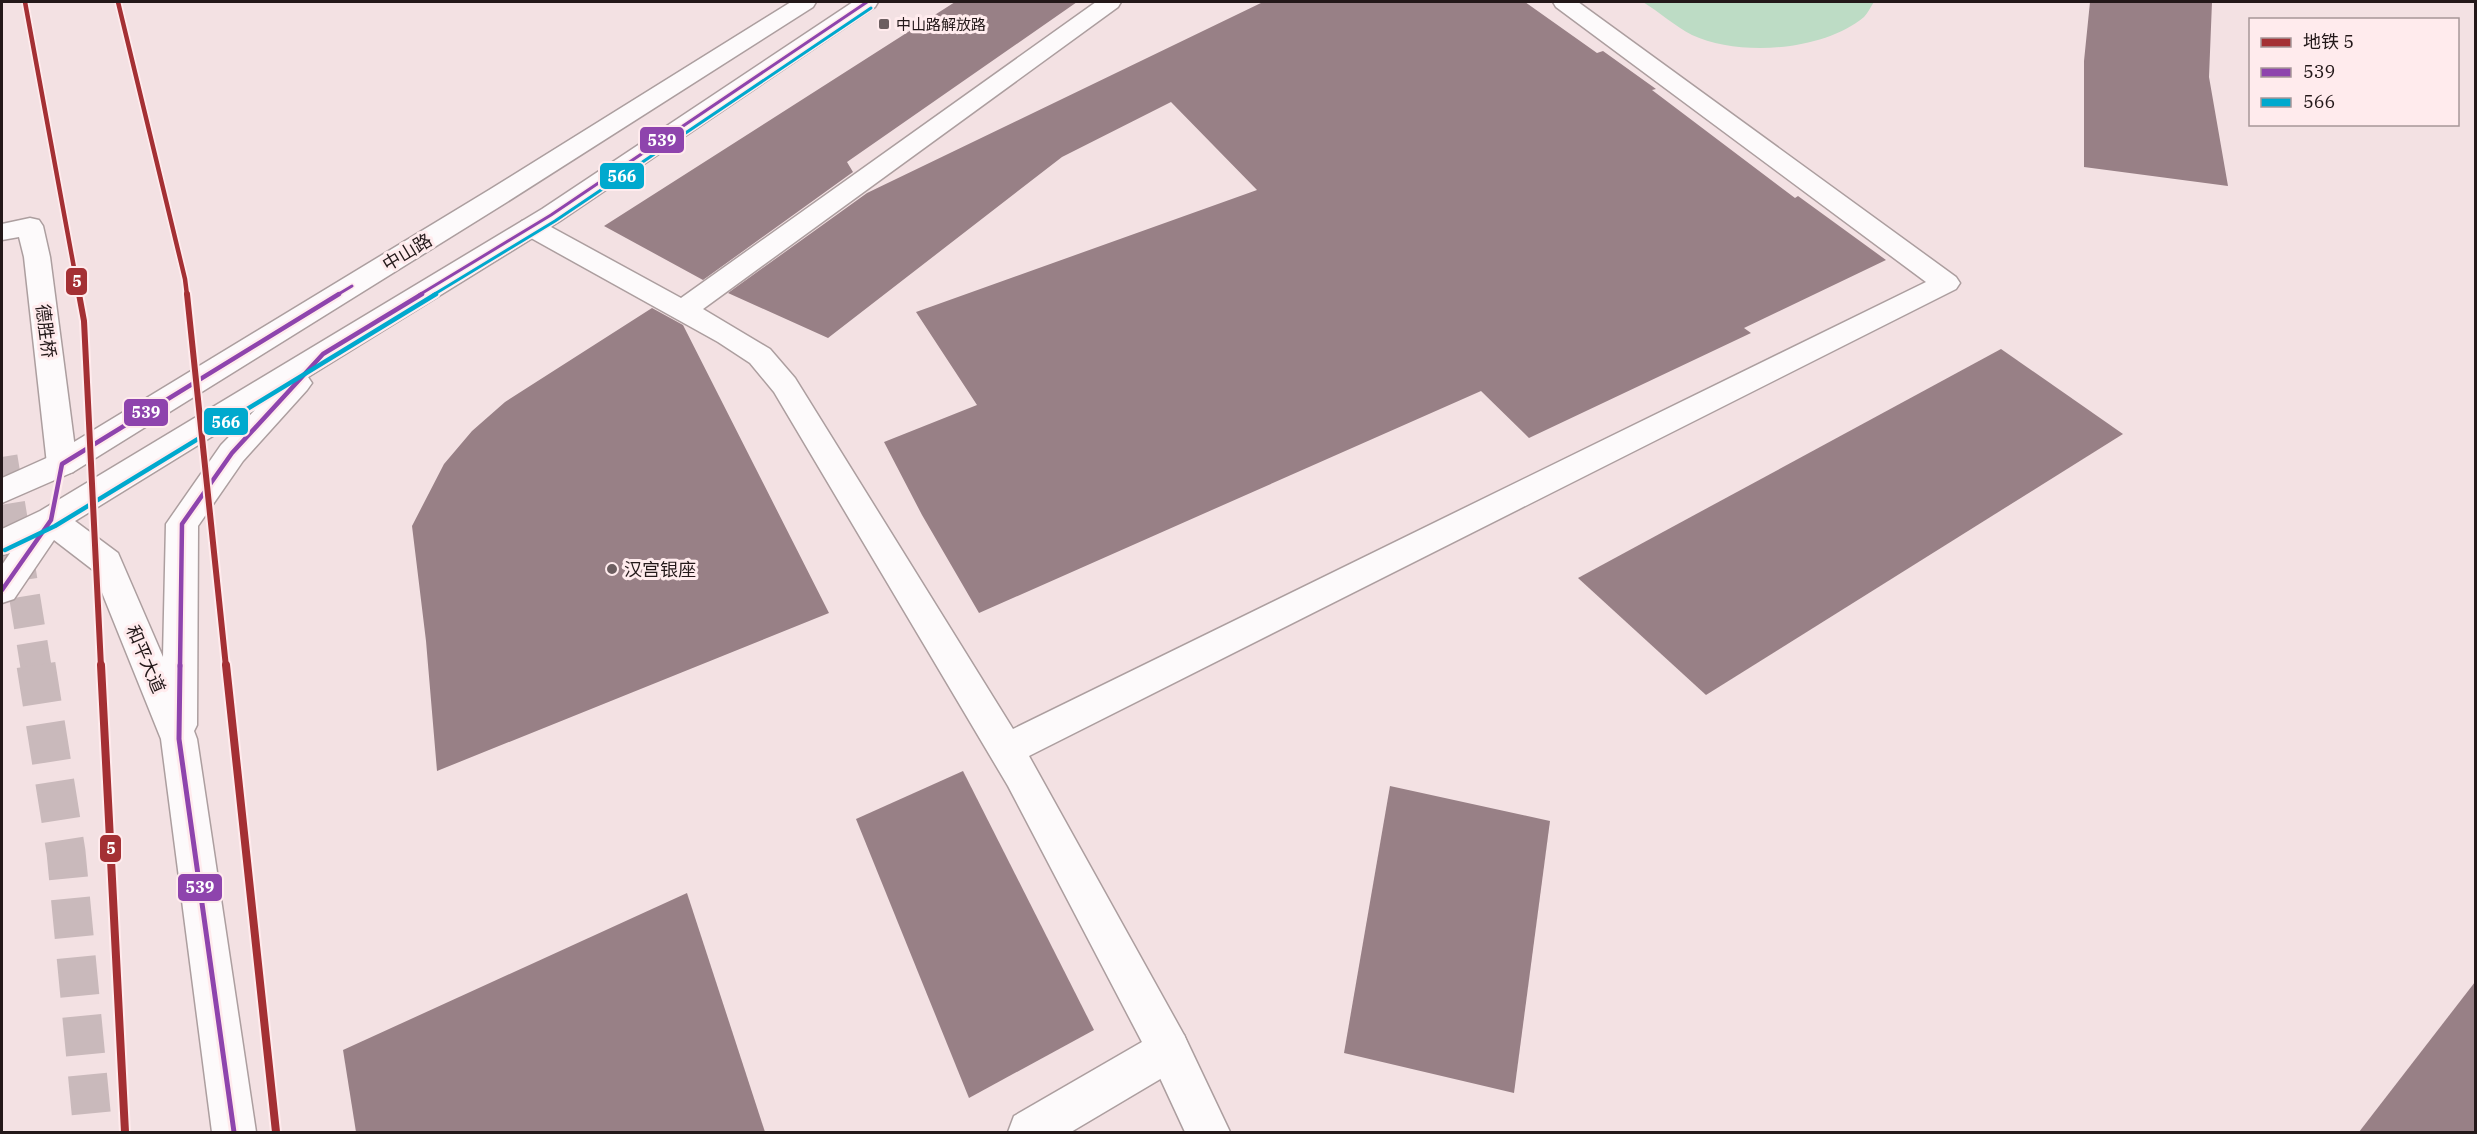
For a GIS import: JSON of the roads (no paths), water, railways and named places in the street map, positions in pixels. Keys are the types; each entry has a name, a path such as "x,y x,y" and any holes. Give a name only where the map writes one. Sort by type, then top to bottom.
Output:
{"street":[{"name":"中山路","path":"2,491 62,464 498,196 805,2"},
{"path":"2,543 51,520 531,227 867,2"},
{"path":"683,310 1110,2"},
{"path":"1005,750 1947,283 1564,2"},
{"name":"德胜桥","path":"2,232 30,226 37,257 62,464"},
{"path":"531,227 683,310 760,356 785,385 1021,775 1169,1050 1208,1132"},
{"path":"179,739 182,524 232,453 323,354"},
{"path":"2,590 51,520 62,464"},
{"name":"和平大道","path":"51,520 106,562 179,739 234,1132"},
{"path":"1030,1132 1169,1050"}],"tunnel":[{"path":"2,457 36,667"},
{"path":"36,665 66,852 93,1132"}],"metro line":[{"name":"5","path":"25,2 84,321 125,1132"},
{"name":"5","path":"118,2 185,279 276,1132"}],"place":[{"name":"中山路解放路","path":"884,24"},
{"name":"汉宫银座","path":"612,569"}]}
